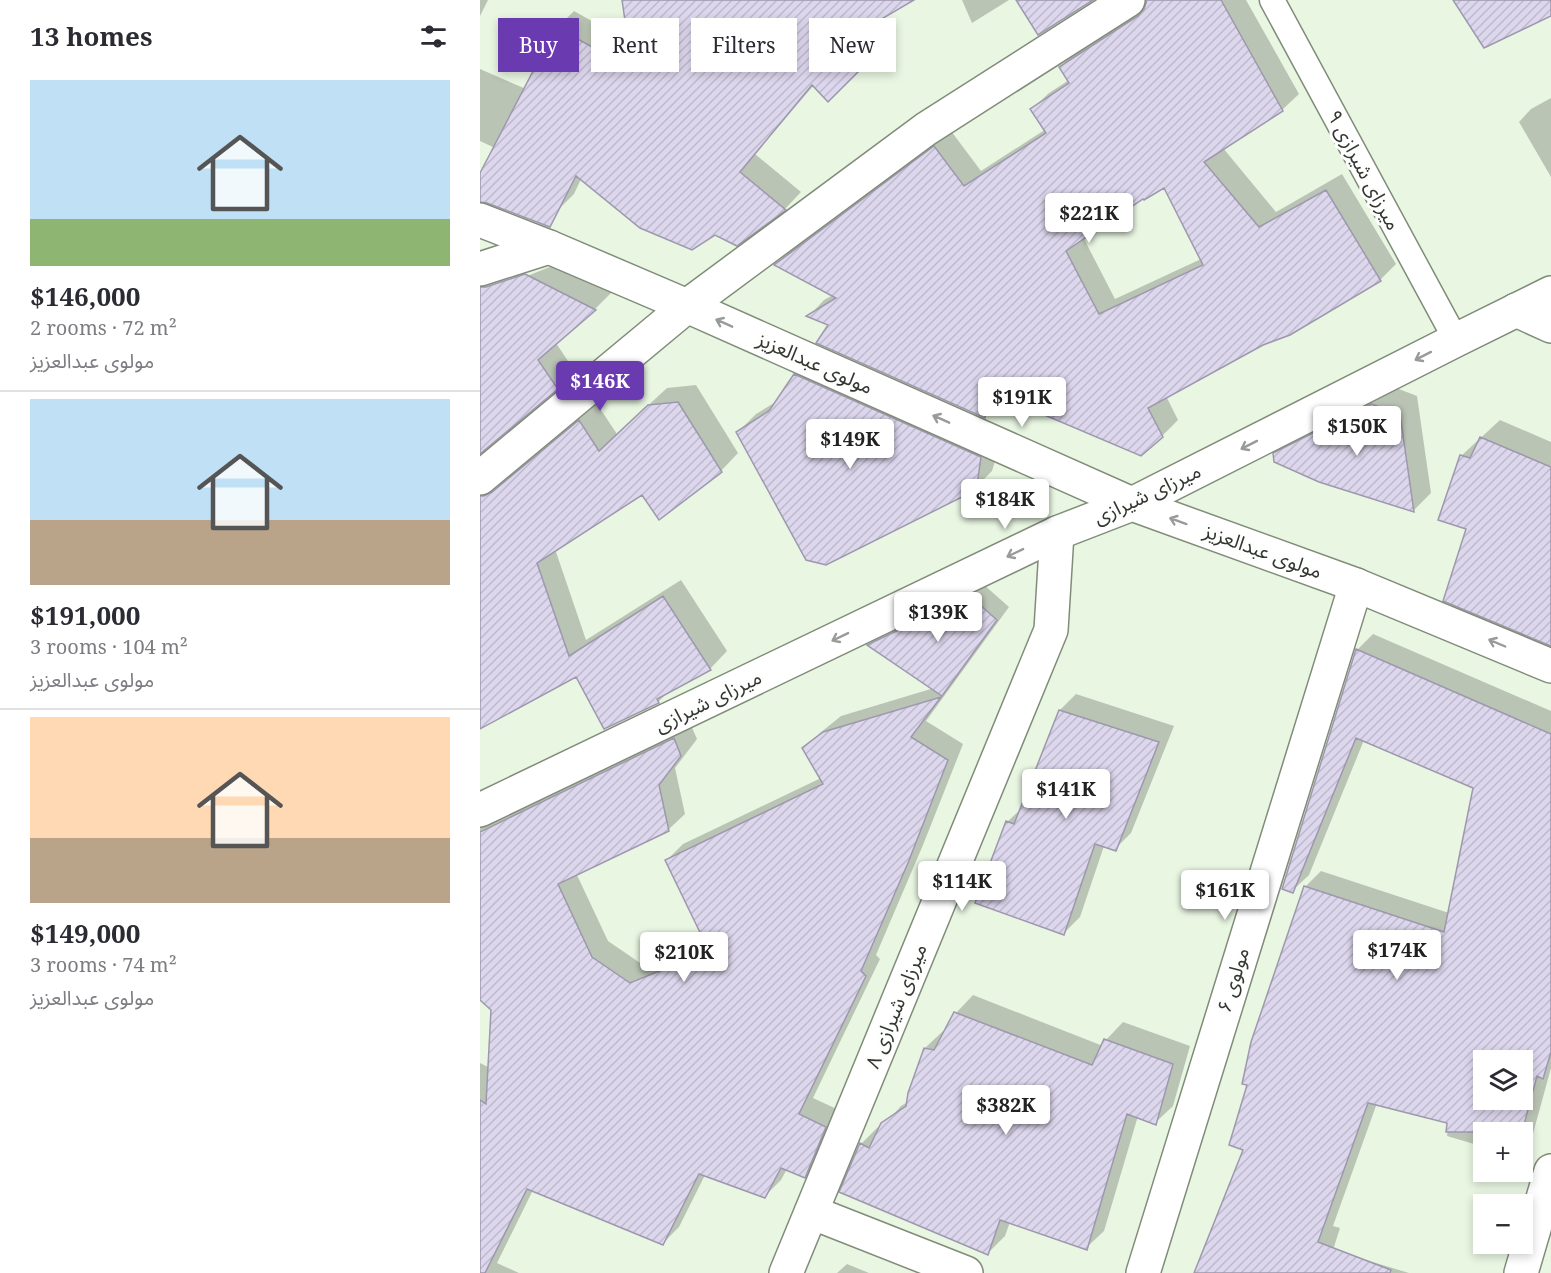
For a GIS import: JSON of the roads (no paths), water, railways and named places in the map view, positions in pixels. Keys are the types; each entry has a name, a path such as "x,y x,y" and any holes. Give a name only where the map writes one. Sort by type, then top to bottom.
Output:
{"street":[{"path":"480,478 687,306 926,129 1128,0"},
{"name":"مولوی عبدالعزیز","path":"480,220 687,306 1132,504 1356,585 1551,666"},
{"path":"480,269 549,247"},
{"name":"میرزای شیرازی","path":"480,810 1057,533 1132,504 1551,293"},
{"path":"1516,310 1551,326"},
{"name":"میرزای شیرازی ۸","path":"786,1273 1051,630 1057,533"},
{"name":"مولوی ۶","path":"1143,1273 1356,585"},
{"path":"1521,1273 1551,1171"},
{"path":"811,1212 966,1273"}],"lane":[{"name":"میرزای شیرازی ۹","path":"1272,0 1456,340"}]}
